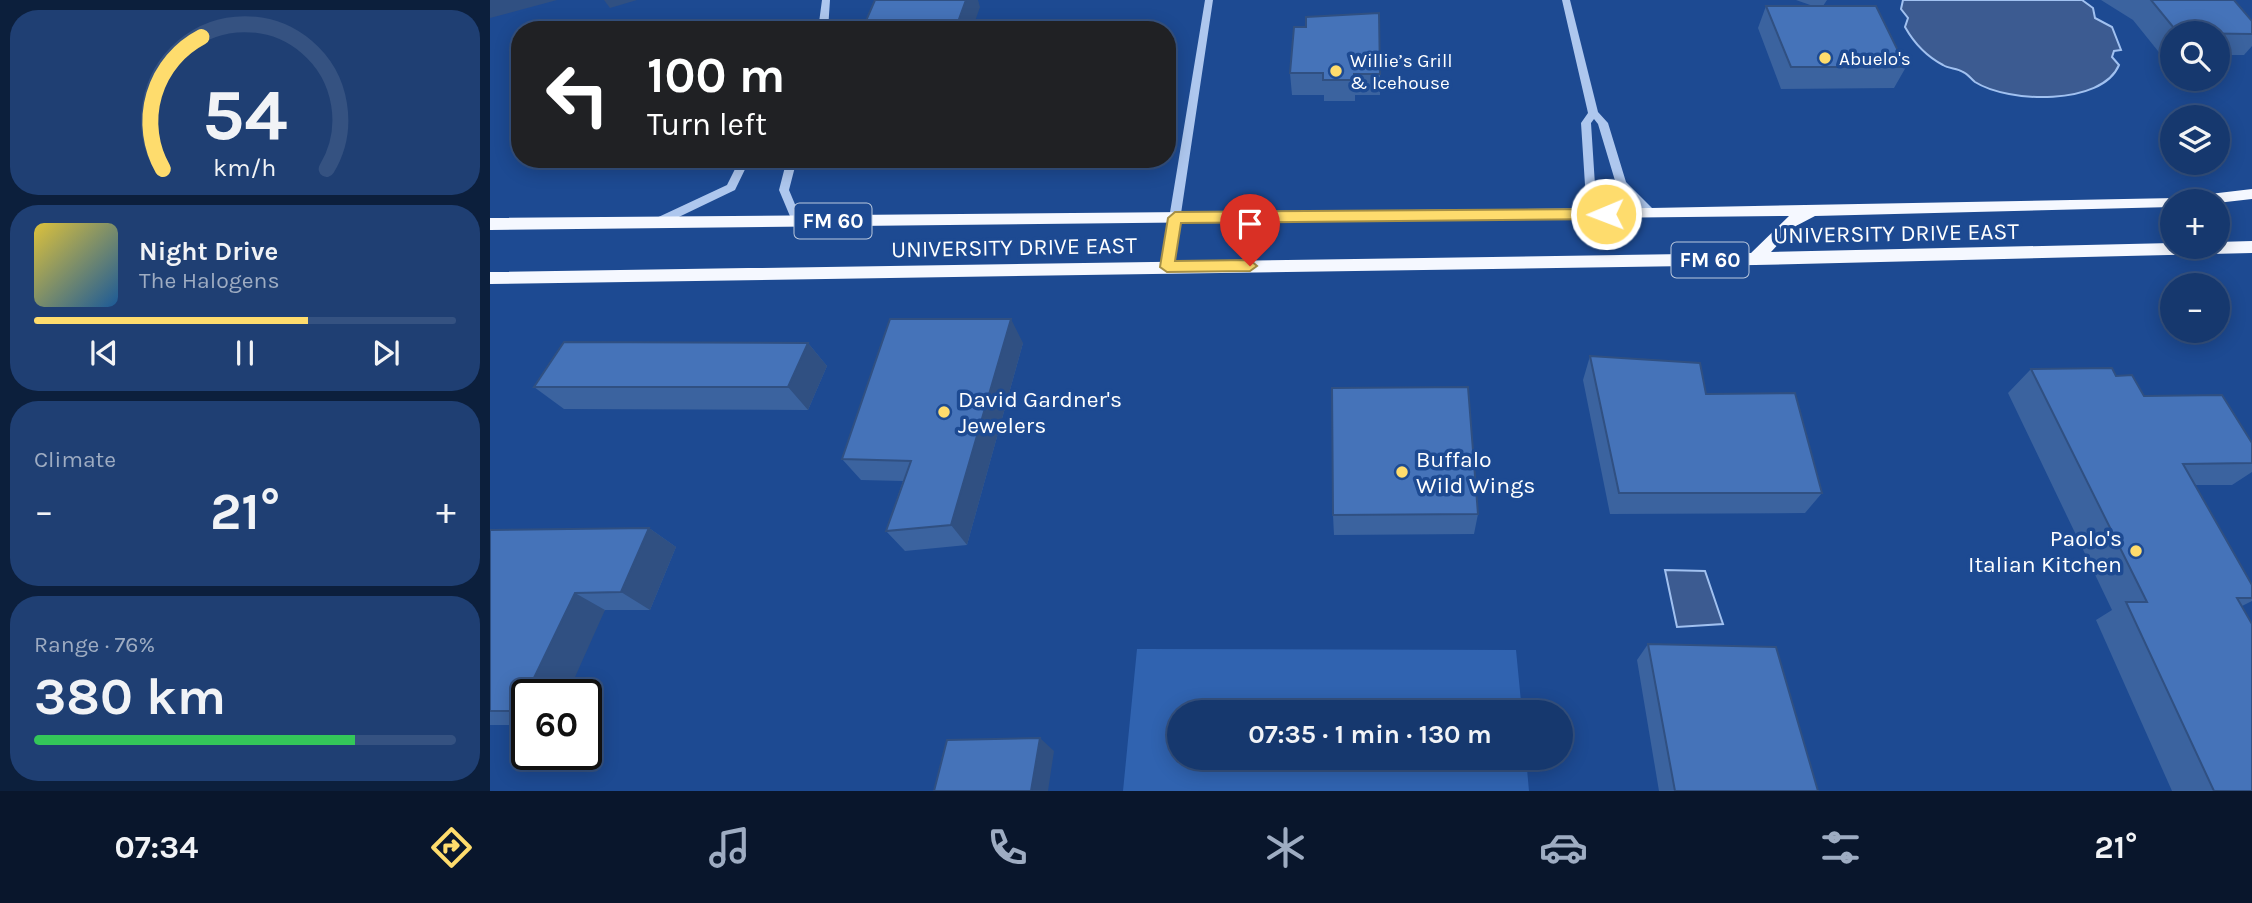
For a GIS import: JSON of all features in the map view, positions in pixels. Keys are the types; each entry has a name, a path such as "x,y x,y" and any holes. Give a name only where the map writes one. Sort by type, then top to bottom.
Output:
{"main road":[{"path":"2230,196 2252,194"},
{"name":"UNIVERSITY DRIVE EAST","path":"490,224 1651,214 2160,202"},
{"path":"1755,259 1788,223 1818,210"},
{"name":"UNIVERSITY DRIVE EAST","path":"490,278 1755,259 2216,250 2252,247"}],"street":[{"path":"824,21 826,0"},
{"path":"1167,267 1209,0"},
{"path":"1583,214 1590,184 1586,123 1593,113 1603,123 1621,184 1651,214"},
{"path":"656,223 731,187 741,168"},
{"path":"790,168 784,190 797,221"}],"lane":[{"path":"1566,0 1593,113"}],"shaded area":[{"path":"1903,0 2082,0 2093,8 2095,18 2112,27 2121,50 2114,51 2112,57 2119,65 2109,78 2094,88 2075,94 2031,97 1990,89 1961,71 1931,58 1921,49 1905,27 1908,18 1901,9"},
{"path":"1665,570 1705,571 1723,624 1677,627"},
{"path":"1137,649 1516,650 1521,700 1167,700 1167,770 1527,770 1529,791 1123,791"}],"building":[{"path":"875,0 966,0 958,21 866,21"},
{"path":"2151,0 2234,0 2252,21 2252,34 2230,34 2230,21 2168,21"},
{"path":"1766,6 1876,6 1906,67 1791,67"},
{"name":"Willie’s Grill & Icehouse","path":"1379,13 1380,74 1354,74 1354,80 1323,80 1323,73 1290,73 1294,27 1306,27 1306,17"},
{"name":"David Gardner's Jewelers","path":"890,319 1011,319 951,525 886,531 911,461 842,459"},
{"path":"564,342 808,343 788,387 534,387"},
{"path":"1590,356 1700,363 1706,394 1795,393 1822,493 1619,493"},
{"path":"2112,368 2116,376 2132,375 2144,396 2222,395 2252,443 2252,463 2183,464 2252,585 2252,598 2237,598 2252,624 2252,791 2214,791 2126,602 2147,602 2031,369"},
{"name":"Buffalo Wild Wings","path":"1468,387 1478,514 1333,515 1332,388"},
{"path":"649,528 621,592 575,593 533,679 511,679 511,711 490,711 490,530"},
{"path":"1648,644 1776,647 1818,791 1675,791"},
{"path":"1040,738 1031,791 934,791 947,740"}],"place":[{"name":"Abuelo's","path":"1825,58"},
{"name":"Willie’s Grill & Icehouse","path":"1336,71"},
{"name":"David Gardner's Jewelers","path":"944,412"},
{"name":"Buffalo Wild Wings","path":"1402,472"},
{"name":"Paolo's Italian Kitchen","path":"2136,551"}],"route":[{"path":"1250,266 1167,267 1175,218 1606,214"}]}
